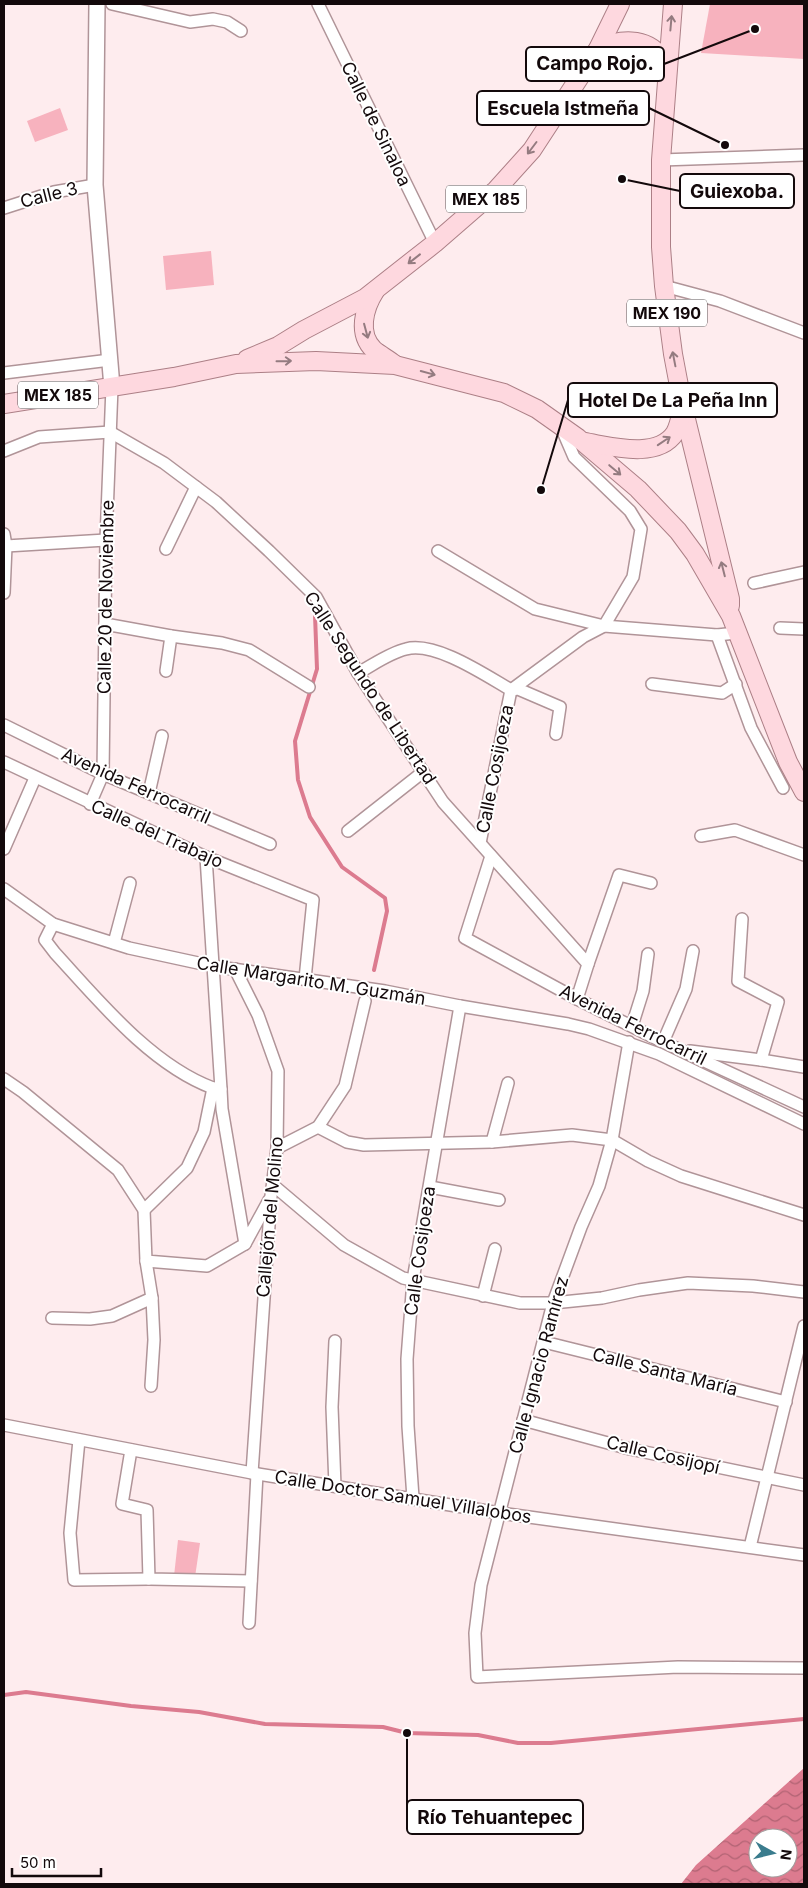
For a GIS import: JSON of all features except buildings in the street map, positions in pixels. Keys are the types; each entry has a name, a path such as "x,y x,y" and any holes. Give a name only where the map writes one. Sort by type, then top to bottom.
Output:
{"main road":[{"path":"598,49 620,4"},
{"name":"MEX 190","path":"673,4 661,160 661,247 664,286 673,354 683,407 730,599 731,616"},
{"path":"598,49 610,43 624,40 638,42 651,48 661,57 667,72"},
{"name":"MEX 185","path":"236,364 278,346 365,298 435,243 496,190 532,150 598,49"},
{"path":"377,288 367,303 363,321 367,338 373,349 395,365"},
{"name":"MEX 185","path":"4,404 174,377 236,364 316,361 395,365 504,393 537,408 560,423 638,489 678,531 696,554 731,616 736,633 788,762 804,792"},
{"path":"583,442 641,450 654,447 668,440 675,433 683,407"}],"street":[{"path":"97,4 96,185 112,387"},
{"path":"112,4 190,22 213,19 226,22 241,31"},
{"name":"Calle de Sinaloa","path":"318,4 435,243"},
{"path":"661,160 804,155"},
{"name":"Calle 3","path":"4,208 54,192 96,185"},
{"path":"664,286 720,302 804,333"},
{"path":"4,373 110,360"},
{"name":"Calle 20 de Noviembre","path":"90,804 103,774 106,540 112,387"},
{"path":"560,423 574,457 630,511 640,529 633,577 604,626"},
{"path":"4,451 39,438 110,432"},
{"name":"Calle Segundo de Libertad","path":"110,432 164,463 216,502 316,597 322,612 358,673 443,802 588,964"},
{"path":"166,549 196,487"},
{"path":"4,534 6,546 4,593"},
{"path":"6,546 106,540"},
{"path":"438,551 535,609 604,626 717,635 736,633"},
{"path":"754,583 804,572"},
{"path":"105,624 222,643 249,650 309,686"},
{"name":"Calle Cosijoeza","path":"480,842 511,690 583,636 604,626"},
{"path":"780,628 804,629"},
{"path":"717,635 751,728 783,788"},
{"path":"166,671 170,636"},
{"path":"358,673 395,653 407,649 421,648 458,660 511,690 518,689 560,707 556,734"},
{"path":"652,684 722,693 736,684"},
{"name":"Avenida Ferrocarril","path":"4,725 103,774 270,844"},
{"path":"150,793 162,736"},
{"name":"Calle del Trabajo","path":"4,762 206,857 314,900 305,979"},
{"path":"348,831 423,772"},
{"path":"4,849 35,778"},
{"path":"701,836 735,830 804,855"},
{"name":"Calle Cosijoeza","path":"465,938 490,856"},
{"path":"206,857 217,1089 244,1244"},
{"path":"577,999 619,875 651,883"},
{"path":"114,943 130,883"},
{"name":"Calle Margarito M. Guzmán","path":"4,889 53,924 130,948 212,966 386,991 460,1006 568,1024 629,1042 659,1054 804,1124"},
{"path":"742,919 738,981 778,1002 761,1060"},
{"path":"53,924 45,940 125,1028 186,1076 217,1089"},
{"name":"Avenida Ferrocarril","path":"465,938 577,999 663,1042 804,1107"},
{"path":"663,1042 686,989 693,951"},
{"path":"632,1026 642,991 648,954"},
{"name":"Callejón del Molino","path":"235,969 258,1015 278,1071 277,1148 272,1191 254,1474 250,1623"},
{"path":"277,1148 318,1127 345,1086 365,1001"},
{"name":"Calle Cosijoeza","path":"413,1498 408,1426 407,1359 413,1280 460,1006"},
{"name":"Calle Ignacio Ramírez","path":"629,1042 612,1140 599,1186 552,1303 544,1342 481,1585 475,1633 477,1677 678,1667 804,1668"},
{"path":"683,1051 705,1052 804,1065"},
{"path":"4,1079 23,1092 118,1170 144,1210 146,1261 152,1298 154,1340 151,1386"},
{"path":"492,1142 508,1083"},
{"path":"144,1210 187,1168 204,1132 217,1089"},
{"path":"318,1127 347,1142 364,1145 492,1142 572,1135 612,1140 648,1161 682,1176 804,1215"},
{"path":"430,1187 499,1200"},
{"path":"146,1261 207,1266 244,1244 272,1191 344,1245 403,1278 483,1296 520,1303 552,1303 602,1298 688,1283 753,1286 804,1292"},
{"path":"483,1296 495,1249"},
{"path":"52,1318 90,1319 112,1316 152,1298"},
{"path":"750,1547 804,1326"},
{"path":"335,1341 332,1407 335,1486"},
{"name":"Calle Santa María","path":"544,1342 786,1402"},
{"name":"Calle Cosijopí","path":"523,1420 630,1449 804,1485"},
{"name":"Calle Doctor Samuel Villalobos","path":"4,1425 254,1474 500,1513 804,1555"},
{"path":"79,1440 70,1533 74,1580 251,1581"},
{"path":"131,1450 122,1504 147,1510 149,1579"}],"shaded area":[{"path":"710,4 804,4 804,59 701,53"},
{"path":"60,108 68,130 35,142 27,121"},
{"path":"211,251 214,285 166,290 163,256"},
{"path":"178,1540 200,1543 195,1577 174,1576"}],"water":[{"path":"804,1768 804,1884 681,1884 696,1865"}],"waterway":[{"path":"315,615 317,669 295,741 298,780 310,817 342,867 385,898 387,911 374,970"},
{"path":"4,1695 26,1692 131,1706 199,1712 265,1724 383,1727 407,1733 478,1735 518,1743 551,1743 804,1719"}],"place":[{"name":"Campo Rojo.","path":"755,29"},
{"name":"Escuela Istmeña","path":"725,145"},
{"name":"Guiexoba.","path":"622,179"},
{"name":"Hotel De La Peña Inn","path":"541,490"},
{"name":"Río Tehuantepec","path":"407,1733"}]}
